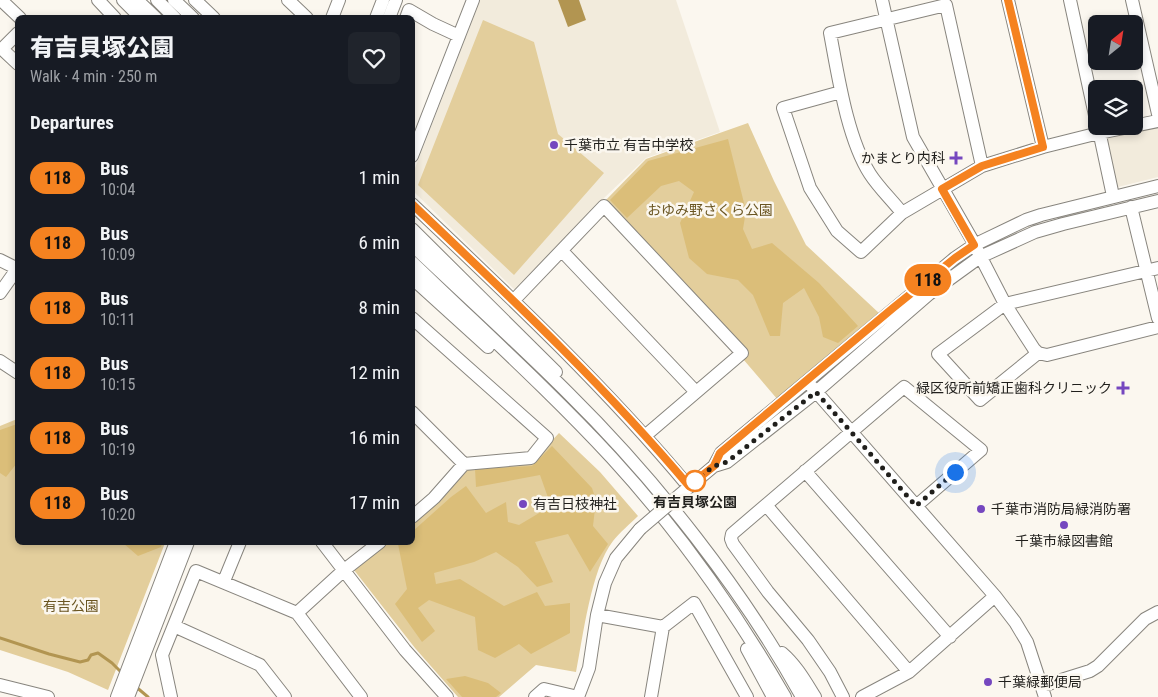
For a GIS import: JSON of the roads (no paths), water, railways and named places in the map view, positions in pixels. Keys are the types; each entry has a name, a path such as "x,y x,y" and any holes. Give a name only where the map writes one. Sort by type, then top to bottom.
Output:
{"street":[{"path":"2,0 17,15"},
{"path":"98,0 112,15"},
{"path":"123,0 138,15"},
{"path":"137,0 153,15"},
{"path":"157,0 172,15"},
{"path":"174,0 190,15"},
{"path":"195,0 211,15"},
{"path":"288,0 304,15"},
{"path":"333,15 339,0"},
{"path":"377,15 383,0"},
{"path":"390,15 396,0"},
{"path":"882,0 913,138 1005,304 1038,353 1047,355 1158,328"},
{"path":"1008,0 1043,147"},
{"path":"1070,0 1088,81"},
{"path":"1132,0 1158,114"},
{"path":"415,148 459,36 469,2"},
{"path":"902,213 870,174 856,147 841,92 830,33 946,5 982,166"},
{"path":"408,15 410,10 433,24 459,36"},
{"path":"15,36 2,50 15,61"},
{"path":"841,92 782,108 810,188 837,231 861,252 902,213 982,166 1043,147 1088,130"},
{"path":"1143,123 1158,122"},
{"path":"1100,135 1113,196"},
{"path":"714,466 720,453 893,308 974,245 1026,220 1061,209 1158,186"},
{"path":"535,697 544,689 578,697 589,668 597,615 610,570 625,546 640,529 714,466 727,462 816,392 929,294 980,258 1035,232 1158,201"},
{"path":"514,300 604,206 742,353 646,435"},
{"path":"415,207 514,300 646,435 689,486"},
{"path":"1131,207 1153,269 1158,318"},
{"path":"415,232 550,364 563,380 570,395"},
{"path":"415,248 570,395 626,454 704,549 770,643 802,697"},
{"path":"562,250 696,392"},
{"path":"0,260 15,268"},
{"path":"415,265 607,453 649,502 697,562 764,661 785,697"},
{"path":"1038,353 980,400 938,354 1005,304 1153,269"},
{"path":"0,293 15,272"},
{"path":"415,281 505,362 547,393"},
{"path":"415,321 547,438 531,458 464,464 434,498 415,514"},
{"path":"0,361 15,371"},
{"path":"806,382 995,596 1015,622 1027,642 1044,691 1098,666 1145,619 1158,612"},
{"path":"843,697 830,672 808,640 768,592 733,544 732,534 904,387 981,450 916,506"},
{"path":"415,415 464,464"},
{"path":"805,471 950,637"},
{"path":"766,505 909,672"},
{"path":"134,670 175,545"},
{"path":"124,694 187,545"},
{"path":"224,581 239,545"},
{"path":"324,545 411,657 447,697"},
{"path":"297,613 343,571 376,545"},
{"path":"171,697 162,655 196,571 224,581 297,613 361,697"},
{"path":"862,697 909,672 995,596"},
{"path":"651,697 663,627 694,603 747,697"},
{"path":"733,614 739,634 773,697"},
{"path":"597,615 663,627"},
{"path":"174,626 260,665 285,697"},
{"path":"770,643 790,659 802,674 815,697"},
{"path":"0,685 48,697"}],"waterway":[{"path":"0,638 80,662 88,660 91,655 98,653 122,673"},
{"path":"135,686 148,697"}],"place":[{"name":"千葉市立 有吉中学校","path":"554,145"},
{"name":"かまとり内科","path":"956,158"},
{"name":"緑区役所前矯正歯科クリニック","path":"1123,388"},
{"name":"有吉貝塚公園","path":"695,481"},
{"name":"有吉日枝神社","path":"523,504"},
{"name":"千葉市消防局緑消防署","path":"981,509"},
{"name":"千葉市緑図書館","path":"1064,525"},
{"name":"千葉緑郵便局","path":"988,682"}],"park label":[{"name":"おゆみ野さくら公園","path":"710,210"},
{"name":"有吉公園","path":"71,606"}]}
